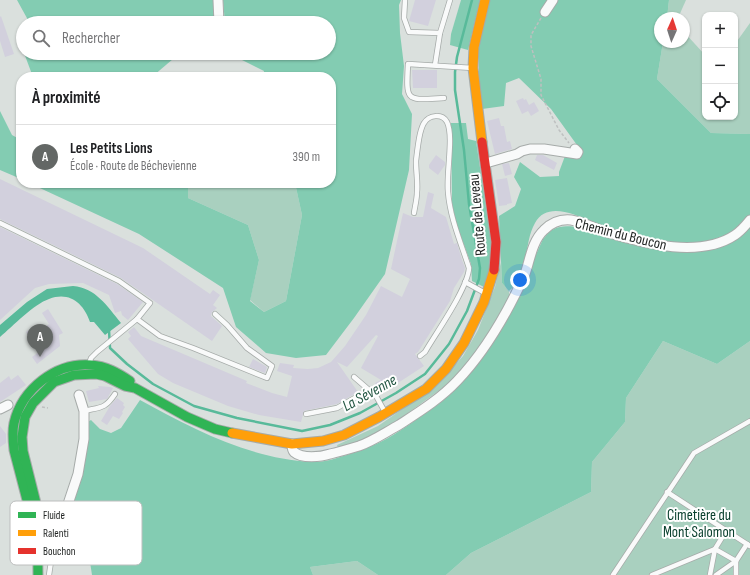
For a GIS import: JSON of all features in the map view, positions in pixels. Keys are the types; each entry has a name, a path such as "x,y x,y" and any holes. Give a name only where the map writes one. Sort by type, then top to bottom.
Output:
{"street":[{"path":"218,0 219,16"},
{"name":"Route de Leveau","path":"89,370 105,368 115,372 131,382 138,390 187,417 215,429 241,436 292,444 312,443 334,439 356,430 384,410 426,388 446,369 464,343 473,326 484,292 494,268 496,242 473,68 474,48 485,0"},
{"path":"545,12 553,0"},
{"path":"486,163 530,149 544,149 577,154 578,152 574,149"},
{"name":"Chemin du Boucon","path":"292,444 292,450 295,453 310,456 325,455 360,446 385,433 434,402 456,382 478,357 515,294 524,276 536,241 550,224 571,220 609,233 647,243 680,248 703,246 721,241 735,235 750,220"},
{"path":"27,501 14,450 13,440 15,420 25,398 34,386 61,370 73,366 89,370"},
{"path":"36,501 23,451 22,437 25,417 33,403 54,382 89,370"},
{"path":"69,501 78,474 84,439 84,410 79,395"},
{"path":"38,565 38,575"}],"lane":[{"path":"405,0 404,18 409,32 440,33"},
{"path":"435,65 440,33 450,0"},
{"path":"444,98 417,99 411,96 408,92 408,64 473,68"},
{"path":"414,213 417,192 416,161 422,128 424,122 434,116 440,116 448,123 450,143 448,192 451,214 469,268 465,282 425,352 420,356"},
{"path":"0,223 119,281 150,303 137,319 91,358 89,370"},
{"path":"465,282 484,292"},
{"path":"137,319 160,336 194,348 267,378 272,366 247,348 215,314"},
{"path":"354,376 376,396 384,410"},
{"path":"306,414 337,408 369,390"},
{"path":"84,410 103,407 108,404 115,394"},
{"path":"613,575 694,453 750,420"},
{"path":"667,492 748,545 736,560 716,575"},
{"path":"710,575 715,549 726,530"},
{"path":"715,549 736,560"},
{"path":"652,575 715,549"},
{"path":"736,560 736,575"},
{"path":"49,575 50,565"}],"path":[{"path":"545,12 531,35 532,50 541,79 541,95 559,130 574,149"},
{"path":"42,407 48,408"}],"green space":[{"path":"669,0 686,0 681,12 668,12"},
{"path":"750,23 750,134 711,133 657,79 662,48 690,48 690,39 702,52 702,120 738,120 738,40"},
{"path":"188,188 296,188 302,215 286,301 264,312 250,300 259,260 248,225 188,198"},
{"path":"501,262 502,283 509,291 509,298 480,349 455,379 383,431 358,442 338,448 337,445 378,426 437,385 463,356 478,330 495,287"},
{"name":"Cimetière du Mont Salomon","path":"663,341 717,364 750,341 750,575 446,575 471,553 591,492 592,462 625,422 626,398"},
{"path":"357,561 378,575 313,575 310,567"}],"shaded area":[{"path":"17,0 214,0 215,16 26,16"},
{"path":"223,0 401,0 399,5 400,33 404,66 402,94 412,114 409,170 385,274 326,355 296,358 266,353 236,327 223,288 139,234 40,188 188,188 188,198 248,225 259,260 250,301 264,312 286,301 302,215 296,188 336,188 336,72 264,72 242,60 336,60 336,16 224,16"},
{"path":"461,0 480,0 468,50 450,45 451,34"},
{"path":"490,0 669,0 668,12 654,12 654,48 662,48 657,79 711,133 750,134 750,341 717,364 663,341 626,398 625,422 592,462 591,492 471,553 446,575 378,575 357,561 310,567 313,575 92,575 90,565 142,565 142,501 74,501 82,476 87,449 86,423 91,420 100,429 111,433 121,428 140,400 201,432 244,449 266,455 289,460 317,462 334,459 356,452 380,442 403,429 438,405 463,382 483,354 521,286 543,239 551,231 561,227 570,226 589,230 624,242 578,216 565,212 553,211 543,214 532,228 522,272 518,281 509,291 502,283 499,216 515,206 521,189 514,177 520,162 540,177 559,176 565,156 580,159 582,152 551,109 519,78 506,83 504,106 482,109 479,84 479,41"},
{"path":"27,60 172,60 158,72 31,72"},
{"path":"0,111 12,135 16,137 16,177 0,170"},
{"path":"451,123 466,123 468,139 476,141 492,248 489,270 484,287 472,281 471,264 456,223 452,203"},
{"path":"73,286 81,287 95,294 106,304 121,323 105,335 94,322 90,322 84,310 75,301 70,298 57,297 49,299 37,306 0,337 0,325 27,302 47,289"}],"building":[{"path":"415,0 436,0 428,26 409,21"},
{"path":"1,16 14,54 5,57 0,41"},
{"path":"412,70 437,70 437,88 413,88"},
{"path":"523,98 524,100 526,99 529,105 534,102 539,111 531,116 528,111 522,114 516,101"},
{"path":"499,118 501,126 504,126 507,142 510,141 512,149 495,154 487,121"},
{"path":"436,155 445,162 445,165 438,175 429,168 429,165"},
{"path":"537,155 543,155 557,163 554,170 535,160"},
{"path":"509,163 512,174 505,176 502,164"},
{"path":"507,178 512,203 499,206 495,180"},
{"path":"0,179 143,248 210,294 213,290 220,295 213,305 217,308 212,312 211,316 222,326 212,341 121,278 0,219"},
{"path":"428,192 434,194 431,208 446,217 454,244 457,243 465,268 454,288 450,301 418,352 415,354 424,366 381,394 375,383 381,380 361,368 378,336 376,335 347,367 337,362 358,392 337,404 304,411 301,422 259,415 228,406 173,383 158,374 128,339 131,336 128,332 134,327 141,336 247,381 246,383 287,397 292,376 277,371 280,363 294,365 293,368 308,369 318,368 331,362 345,346 366,315 381,286 402,297 410,279 391,269 403,213 413,217 423,217"},
{"path":"0,227 117,284 143,302 128,320 122,315 121,311 115,313 109,295 83,283 49,284 35,288 0,320"},
{"path":"48,309 63,333 59,335 60,346 37,364 32,357 39,352 26,332 35,326 39,331 49,324 42,313"},
{"path":"253,359 267,367 265,373 249,367"},
{"path":"18,375 26,385 0,402 0,383 9,376 11,380"},
{"path":"98,386 113,388 107,399 89,402 86,391 99,388"},
{"path":"117,398 124,403 123,405 125,407 122,412 123,413 119,419 113,416 107,425 101,421"},
{"path":"0,426 6,434 6,443 0,447"}],"waterway":[{"name":"La Sévenne","path":"109,330 110,348 127,364 153,384 194,406 237,418 302,431 330,425 360,413 396,393 425,374 449,344 467,311 479,279 480,268 469,204 464,150 455,90 457,57 472,0"}],"traffic: fast":[{"path":"27,501 14,450 13,440 14,423 24,399 42,380 53,373 78,365 91,365 107,368 130,381"},
{"path":"36,501 23,451 22,437 25,417 33,403 54,382 74,375 96,374 105,376 125,386 135,388 187,417 215,429 232,433"},
{"path":"38,565 38,575"}],"traffic: slow":[{"path":"482,142 473,68 474,47 485,0"},
{"path":"232,433 292,444 323,441 344,435 379,417 426,389 446,369 464,343 484,302 494,270"}],"traffic: jam":[{"path":"482,142 496,242 494,270"}],"place":[{"name":"Les Petits Lions","path":"40,357"}]}
